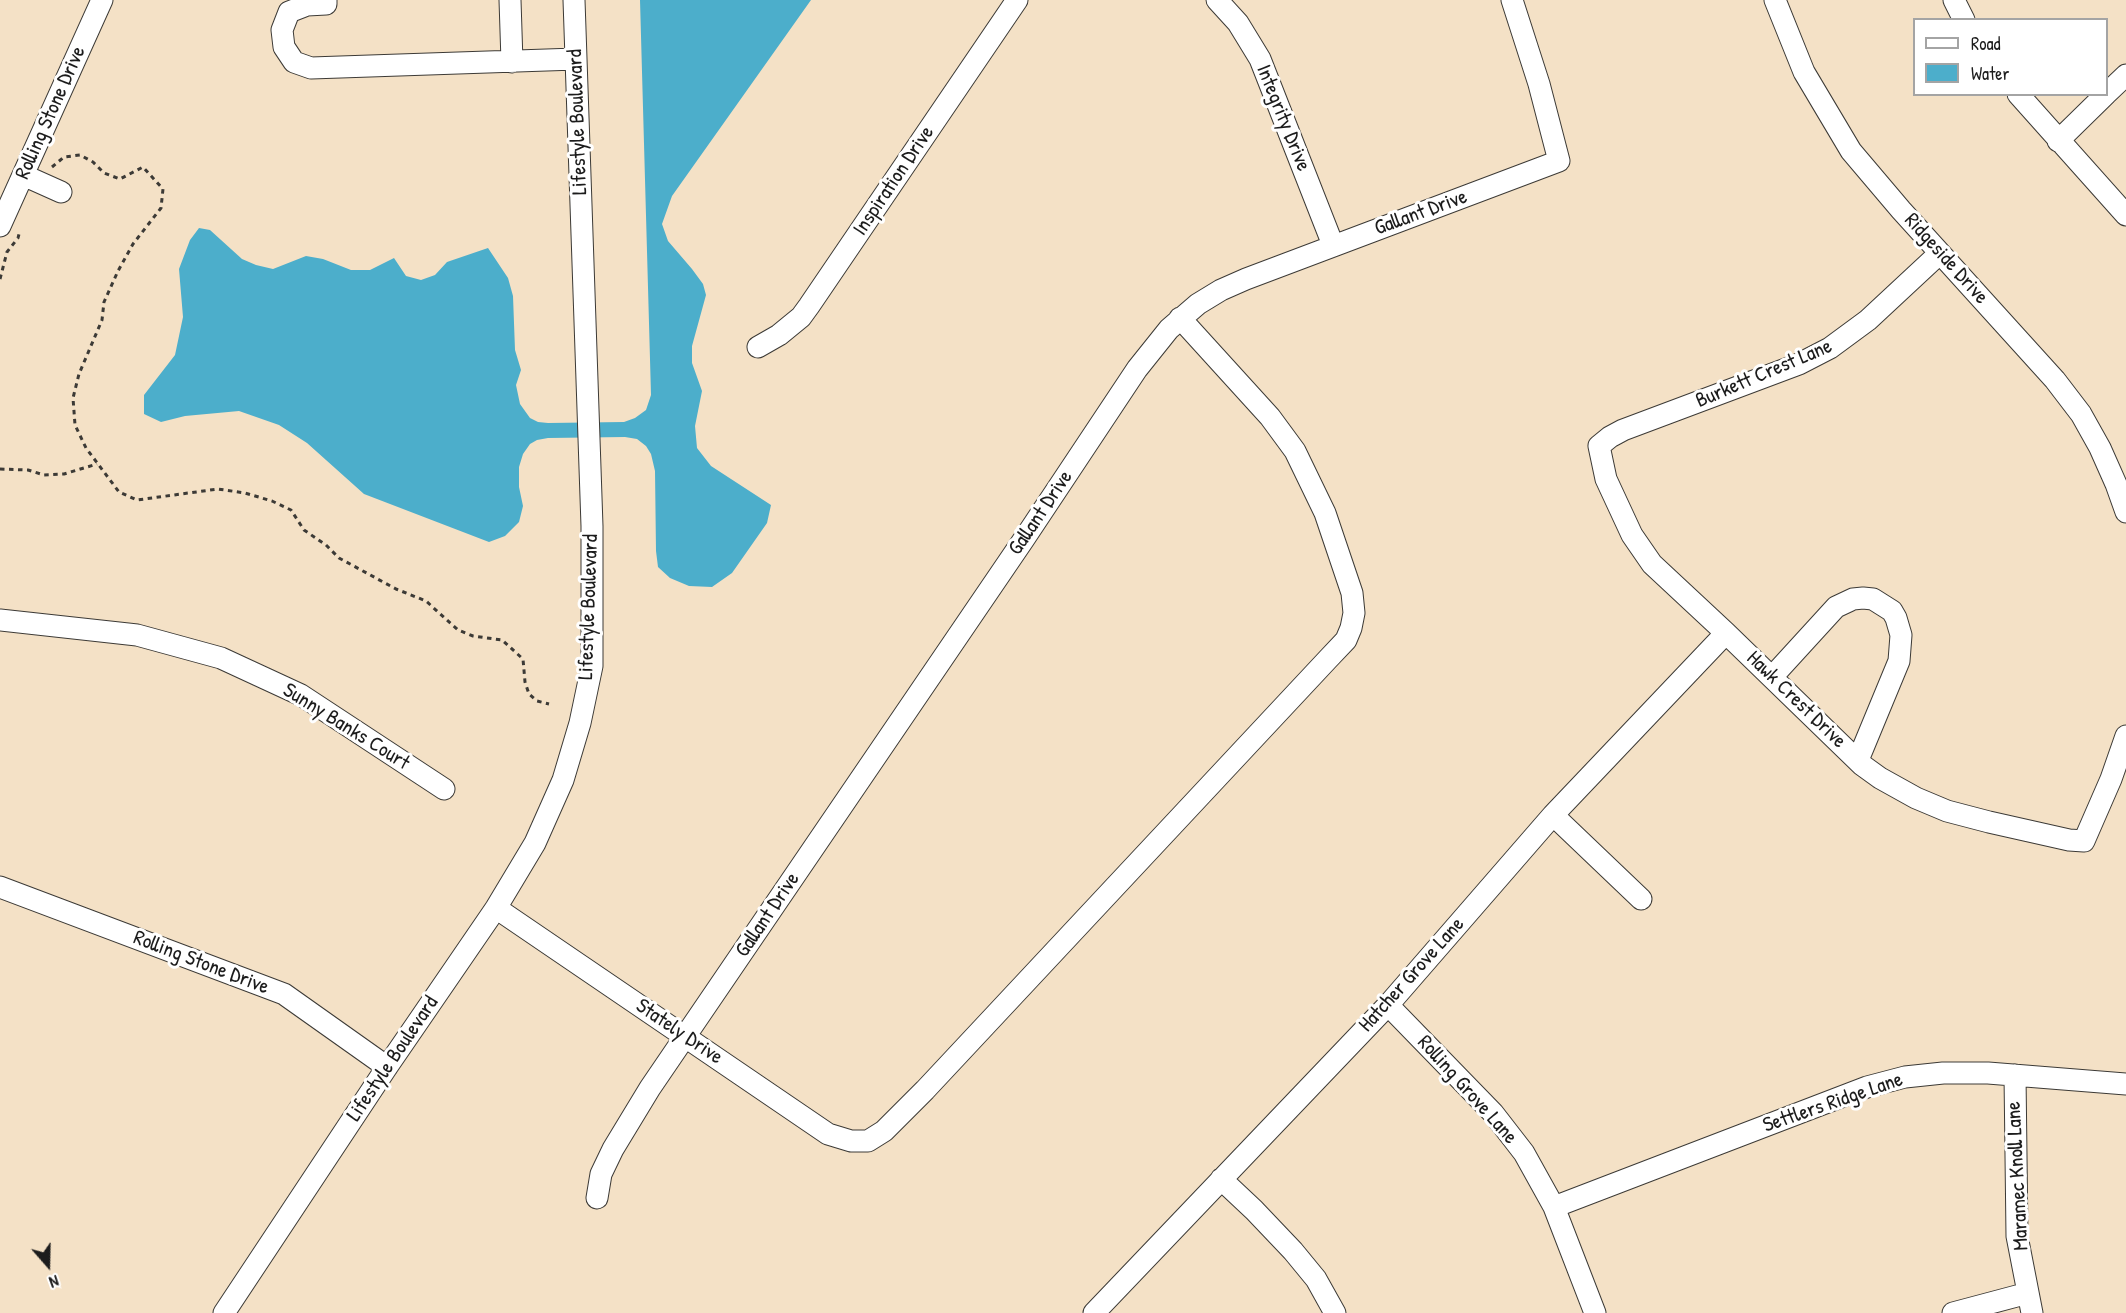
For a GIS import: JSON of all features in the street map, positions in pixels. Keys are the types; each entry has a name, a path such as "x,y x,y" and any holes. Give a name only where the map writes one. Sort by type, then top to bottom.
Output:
{"street":[{"name":"Rolling Stone Drive","path":"10,229 23,175 102,0"},
{"path":"326,0 326,4 307,5 290,12 282,30 284,47 294,62 311,68 576,59"},
{"path":"510,0 512,62"},
{"name":"Lifestyle Boulevard","path":"224,1313 387,1067 496,908 540,832 563,780 580,723 592,666 590,483 574,0"},
{"name":"Inspiration Drive","path":"758,347 779,335 801,317 1017,0"},
{"name":"Integrity Drive","path":"1216,0 1238,23 1260,59 1333,245"},
{"name":"Gallant Drive","path":"597,1198 602,1174 627,1124 1137,369 1169,329 1180,318 1221,290 1333,245 1559,161 1539,84 1512,0"},
{"name":"Ridgeside Drive","path":"1775,0 1804,72 1851,151 2055,380 2081,414 2100,448 2126,512"},
{"path":"1954,0 1963,18"},
{"path":"2108,92 2126,75"},
{"path":"2020,96 2126,215"},
{"path":"2058,141 2104,96"},
{"path":"23,175 52,188"},
{"name":"Burkett Crest Lane","path":"1599,446 1623,430 1799,364 1830,348 1868,320 1940,253"},
{"name":"Stately Drive","path":"496,908 828,1134 851,1141 868,1141 884,1131 1334,653 1346,640 1351,628 1354,613 1352,593 1325,513 1295,451 1270,417 1180,318"},
{"name":"Hawk Crest Drive","path":"1599,446 1601,461 1613,497 1641,549 1652,564 1858,760 1896,787 1947,811 2069,840 2084,841 2126,736"},
{"path":"1772,677 1836,607 1853,599 1863,598 1873,599 1892,611 1901,635 1899,661 1858,760"},
{"name":"Sunny Banks Court","path":"0,620 137,635 221,658 301,695 444,789"},
{"name":"Hatcher Grove Lane","path":"1094,1313 1388,1005 1553,815 1726,633"},
{"path":"1553,815 1641,899"},
{"name":"Rolling Stone Drive","path":"0,887 284,994 387,1067"},
{"name":"Rolling Grove Lane","path":"1388,1005 1493,1113 1524,1153 1554,1207 1595,1313"},
{"name":"Settlers Ridge Lane","path":"1554,1207 1867,1087 1905,1077 1943,1073 2014,1075 2126,1084"},
{"name":"Maramec Knoll Lane","path":"2014,1075 2016,1216 2020,1256 2030,1303"},
{"path":"1221,1179 1293,1251 1316,1279 1335,1313"},
{"name":"Lifestyle Boulevard","path":"237,1313 256,1266"},
{"path":"1953,1313 2030,1303"}],"path":[{"path":"52,188 54,164 64,157 80,155 93,162 104,173 120,179 144,167 163,189 161,208 133,244 104,302 102,321 79,374 73,398 75,425 86,448 119,492 137,500 218,489 245,493 272,501 291,510 304,530 326,544 339,558 396,589 426,601 458,630 473,636 502,640 523,659 525,682 529,694 537,701 549,704"},
{"path":"0,279 7,252 18,238 10,229"},
{"path":"0,469 28,470 45,475 64,474 97,464"}],"water":[{"path":"640,0 811,0 672,196 662,224 668,241 703,284 706,295 692,346 692,363 702,391 695,426 697,448 711,466 771,505 767,523 732,573 712,587 689,586 670,578 658,567 655,471 651,454 646,446 637,439 625,437 548,438 530,444 523,454 519,467 519,487 523,506 519,522 505,536 489,542 364,494 307,443 279,425 239,411 185,416 161,422 144,414 144,395 175,355 183,317 179,269 190,240 199,228 210,230 242,259 273,269 306,256 323,259 351,270 370,270 394,258 406,276 421,280 435,275 447,262 488,248 508,278 513,296 515,350 521,370 516,385 520,404 530,418 548,423 624,422 646,410 651,395"}]}
